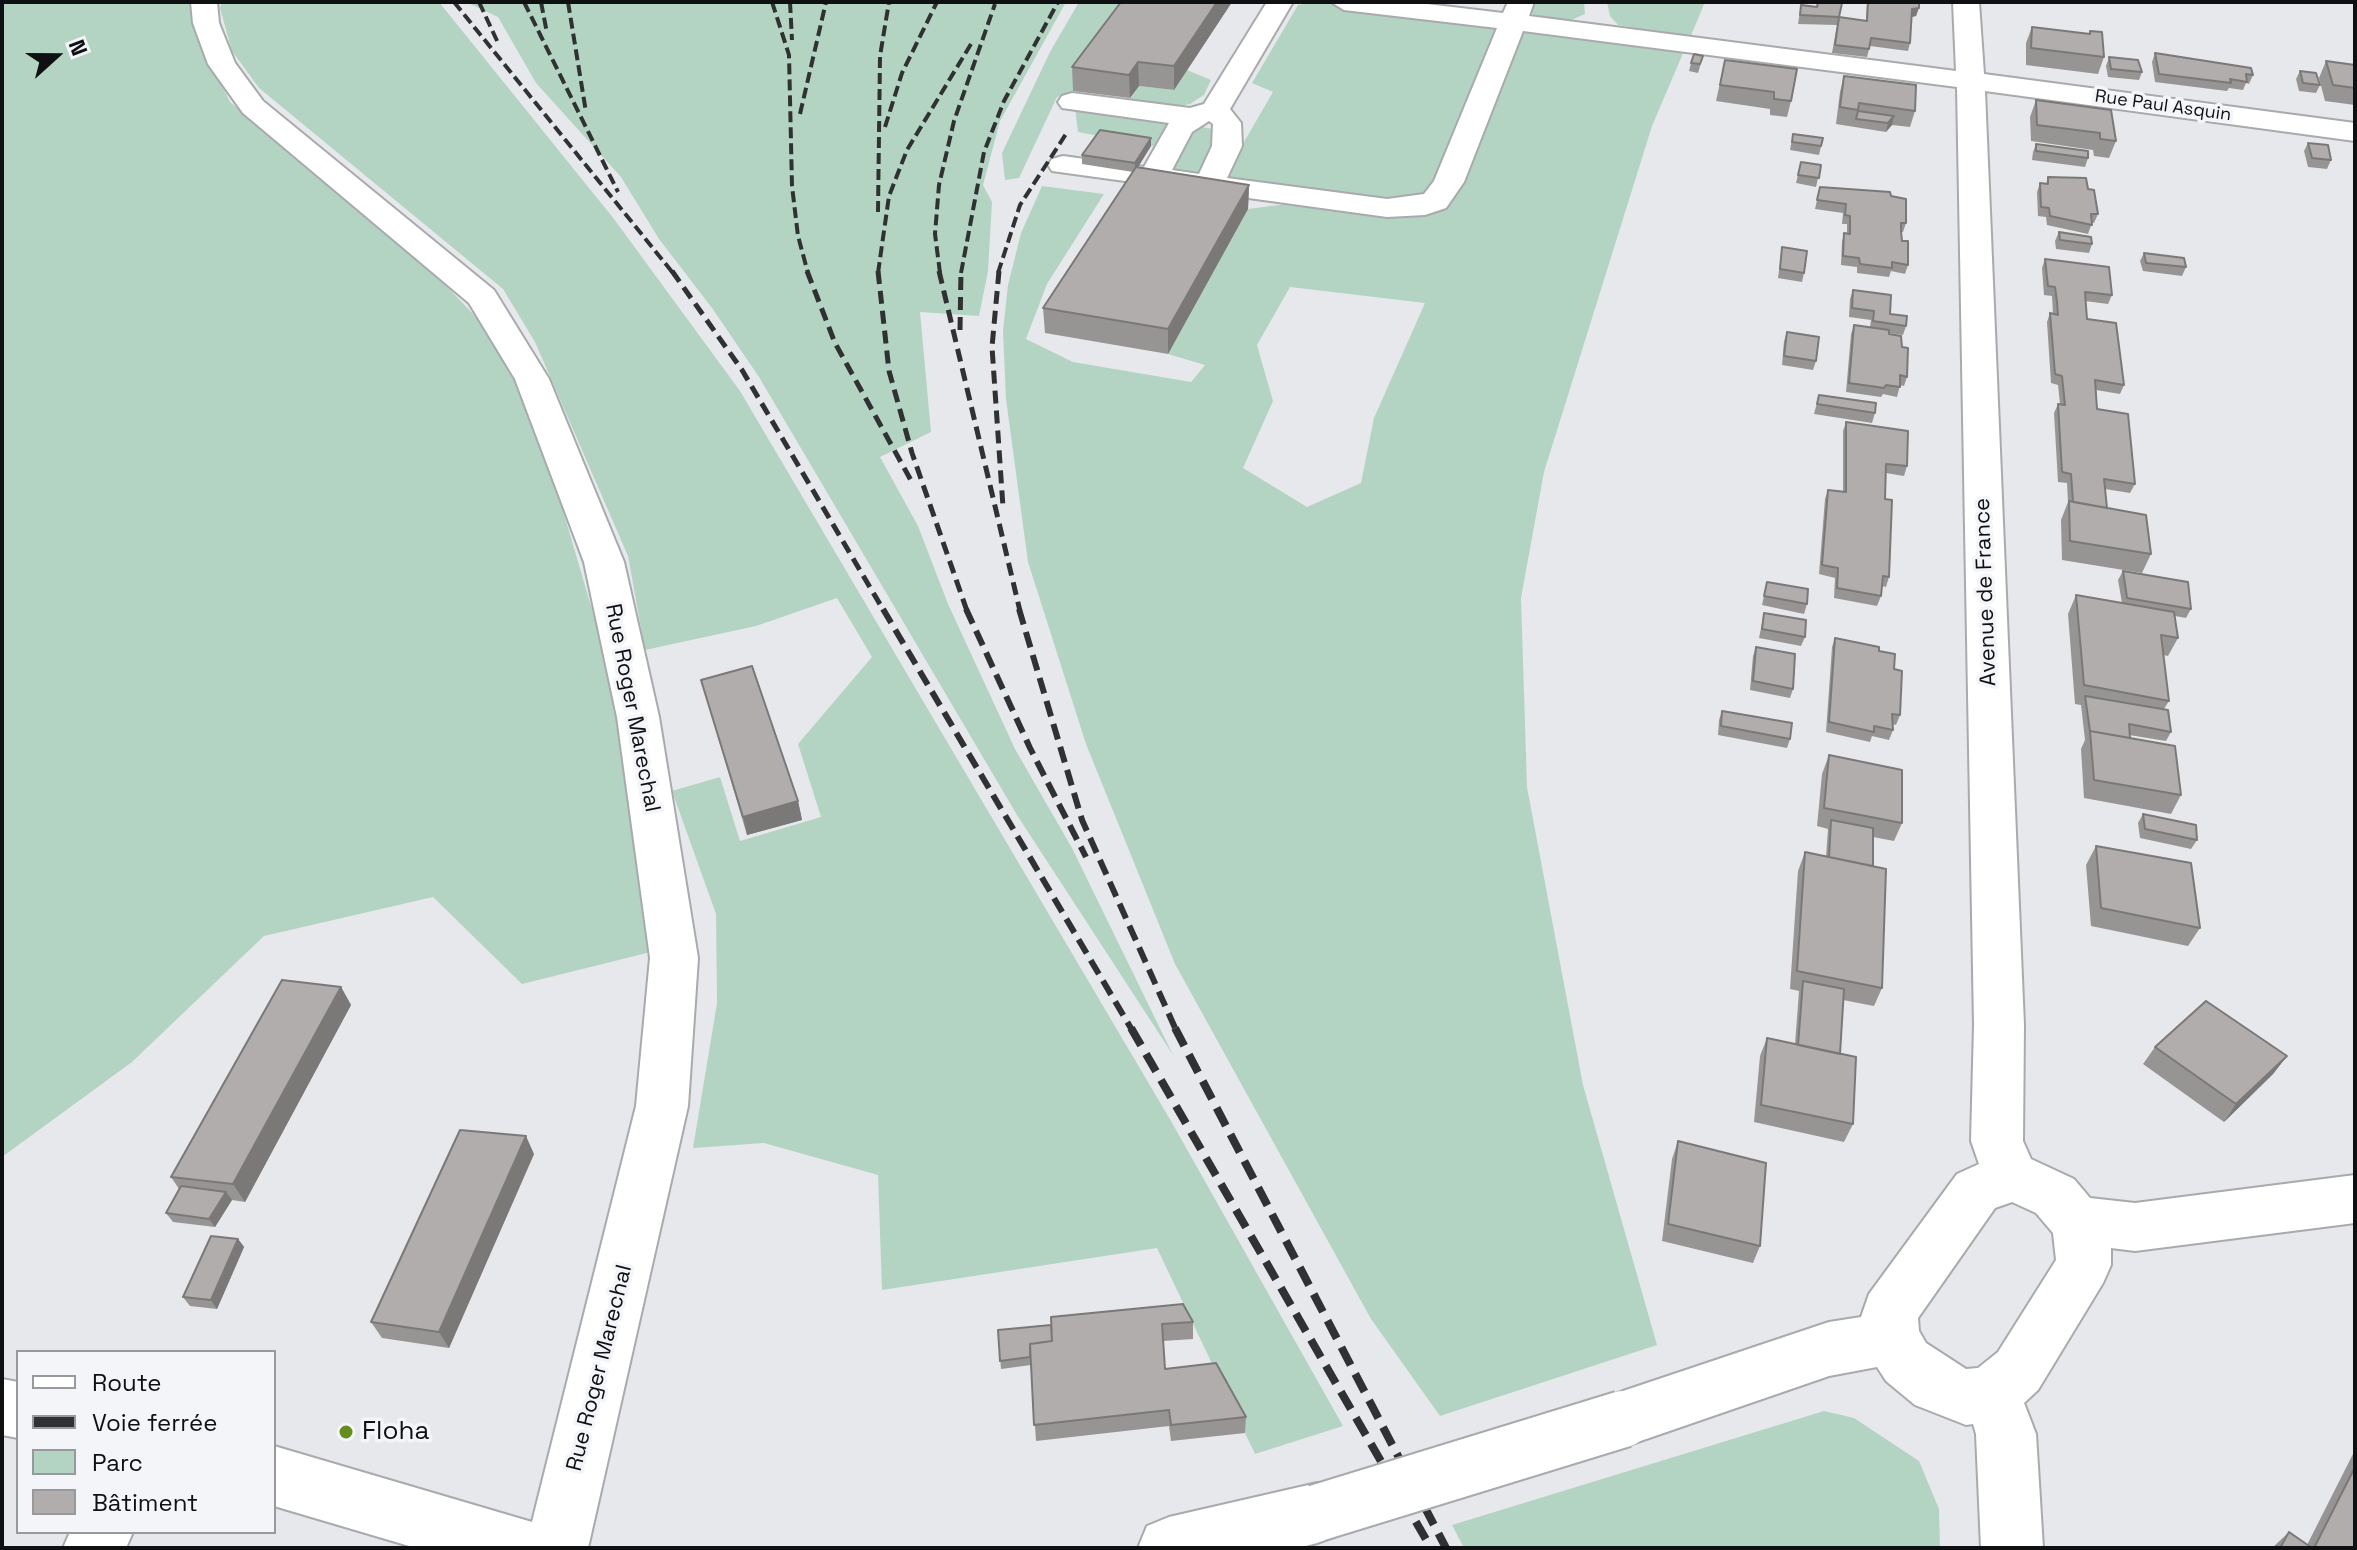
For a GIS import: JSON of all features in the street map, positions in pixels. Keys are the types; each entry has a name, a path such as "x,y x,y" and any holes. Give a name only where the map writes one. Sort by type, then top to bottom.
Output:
{"street":[{"name":"Rue Roger Marechal","path":"204,2 206,23 222,64 253,107 482,297 532,379 604,562 638,717 674,958 662,1106 557,1548"},
{"path":"1153,178 1180,128 1203,114 1280,2"},
{"name":"Rue Paul Asquin","path":"1344,2 1516,12 1598,32 2355,132"},
{"path":"1594,2 1598,32"},
{"name":"Avenue de France","path":"1966,2 1971,81 1999,1025 1997,1141 2012,1179"},
{"path":"1063,165 1153,178 1210,182 1387,208 1414,208 1435,201 1449,182 1516,12"},
{"path":"1072,102 1203,114 1227,123 1227,146 1210,182"},
{"path":"2012,1179 2032,1183 2055,1196 2076,1220 2084,1242 2083,1265 2018,1371 1991,1394 1966,1397 1936,1385 1906,1362 1891,1338 1889,1312 1976,1191 1993,1182 2012,1179"},
{"path":"2076,1220 2135,1227 2355,1199"},
{"path":"1169,1548 1317,1513 1623,1419 1829,1349 1891,1338"},
{"path":"1991,1394 2006,1434 2012,1548"},
{"path":"276,1477 520,1548"}],"green space":[{"path":"2,2 191,2 204,50 230,102 419,257 474,315 507,362 554,480 608,664 655,951 522,984 433,897 264,936 132,1062 2,1157"},
{"path":"222,2 439,2 614,219 740,391 1171,1121 1343,1426 1255,1454 1157,1248 882,1290 878,1175 764,1143 693,1148 717,1003 716,914 672,791 720,777 740,841 821,817 798,744 872,657 837,598 756,626 645,650 628,556 535,342 503,289 259,88 232,51 220,8"},
{"path":"466,2 1066,2 1000,121 983,185 992,202 988,271 979,316 920,312 931,432 880,457 918,526 948,604 1015,749 1072,848 1173,1055 1017,815 759,377 712,308 659,239 621,177 536,83 498,17"},
{"path":"1079,2 1139,2 1073,91 1057,97 1019,178 1005,180 1002,153 1050,52"},
{"path":"1315,2 1498,24 1441,181 1430,198 1411,203 1223,178 1273,92 1252,83 1298,5"},
{"path":"1533,2 1584,2 1585,14 1569,21 1539,18 1531,13"},
{"path":"1607,2 1705,2 1690,38 1618,25 1610,16"},
{"path":"1524,29 1684,51 1652,126 1544,472 1521,598 1527,787 1583,1085 1657,1345 1440,1416 1371,1319 1175,964 1086,744 1028,562 1006,399 1003,331 1008,285 1021,233 1042,186 1104,194 1047,284 1026,339 1073,362 1191,382 1205,365 1168,354 1248,209 1286,204 1407,216 1435,213 1457,195","holes":["1290,287 1425,303 1374,418 1361,483 1307,507 1243,468 1273,401 1257,345"]},
{"path":"1187,70 1211,80 1204,95 1190,104 1179,106 1130,99 1139,86 1174,90"},
{"path":"1075,107 1172,119 1163,146 1151,146 1078,132"},
{"path":"1194,126 1221,130 1199,176 1164,174"},
{"path":"1824,1411 1854,1418 1919,1461 1939,1509 1940,1548 1464,1548 1452,1525"}],"building":[{"path":"1121,2 1217,2 1174,66 1138,62 1129,75 1072,67"},
{"path":"1818,2 1842,3 1839,17 1800,15 1801,5 1817,7"},
{"path":"1868,2 1919,2 1919,8 1912,9 1910,43 1871,38 1869,49 1835,45 1839,17 1867,21"},
{"path":"2032,27 2090,34 2090,31 2102,32 2104,57 2031,48"},
{"path":"2155,53 2251,68 2253,75 2246,74 2247,82 2230,79 2231,83 2159,74"},
{"path":"1694,54 1703,56 1700,64 1691,63"},
{"path":"2109,57 2138,60 2142,72 2111,69"},
{"path":"1725,60 1797,69 1791,101 1774,99 1774,92 1720,85"},
{"path":"2326,61 2355,65 2355,88 2333,85"},
{"path":"2300,71 2316,73 2320,85 2303,83"},
{"path":"1844,76 1916,85 1915,111 1859,103 1858,110 1840,107"},
{"path":"2036,100 2111,110 2116,141 2100,139 2100,133 2037,125"},
{"path":"1858,111 1894,116 1888,123 1856,119"},
{"path":"1100,130 1151,138 1135,163 1082,155"},
{"path":"1793,134 1823,138 1821,146 1792,142"},
{"path":"2308,143 2328,145 2331,160 2312,158"},
{"path":"2036,144 2088,151 2088,158 2036,151"},
{"path":"1801,162 1821,165 1819,178 1798,175"},
{"path":"1136,167 1249,185 1168,329 1043,308"},
{"path":"2048,177 2086,178 2088,189 2094,190 2098,214 2091,214 2092,225 2050,216 2049,208 2041,207 2040,183 2048,184"},
{"path":"1820,187 1890,192 1891,196 1906,199 1906,223 1901,223 1901,231 1902,241 1908,241 1908,265 1892,262 1892,268 1860,264 1859,258 1843,256 1844,233 1850,234 1850,216 1845,215 1846,204 1817,200"},
{"path":"2059,232 2091,237 2092,244 2060,240"},
{"path":"1782,247 1807,251 1804,273 1780,269"},
{"path":"2144,253 2184,258 2186,267 2146,263"},
{"path":"2045,259 2109,267 2112,295 2085,292 2087,319 2116,323 2124,385 2095,380 2097,409 2128,414 2135,484 2104,479 2107,508 2073,502 2071,474 2062,472 2058,404 2065,405 2062,376 2055,374 2050,313 2058,315 2057,302 2055,287 2048,286"},
{"path":"1853,290 1891,295 1890,314 1907,316 1906,326 1873,321 1874,311 1852,308"},
{"path":"1854,325 1889,330 1889,334 1901,336 1902,347 1908,348 1907,377 1900,375 1900,387 1849,383"},
{"path":"1787,332 1819,337 1816,361 1784,356"},
{"path":"1819,395 1876,403 1875,413 1817,404"},
{"path":"1846,422 1908,431 1907,466 1886,464 1885,499 1892,500 1889,577 1883,576 1881,596 1837,588 1838,568 1822,565 1828,490 1846,492"},
{"path":"2069,501 2146,515 2151,554 2070,541"},
{"path":"2123,571 2188,582 2191,609 2127,598"},
{"path":"1767,582 1808,589 1807,604 1764,596"},
{"path":"2076,595 2174,612 2178,638 2161,635 2169,701 2084,685"},
{"path":"1764,613 1806,620 1805,637 1762,629"},
{"path":"1835,638 1879,647 1879,651 1895,654 1894,669 1902,671 1900,715 1892,714 1893,730 1874,726 1874,732 1829,722"},
{"path":"1756,647 1795,654 1793,689 1753,681"},
{"path":"752,666 798,801 743,817 701,680"},
{"path":"2085,696 2168,710 2171,732 2129,724 2130,738 2090,731"},
{"path":"1722,711 1792,723 1790,739 1721,726"},
{"path":"2090,731 2175,746 2181,795 2094,780"},
{"path":"1829,755 1902,770 1902,823 1824,808"},
{"path":"2143,814 2196,825 2197,840 2145,829"},
{"path":"1831,820 1873,828 1873,866 1829,857"},
{"path":"2096,846 2191,863 2200,928 2101,908"},
{"path":"1805,852 1886,869 1882,988 1797,971"},
{"path":"282,980 341,987 233,1184 171,1177"},
{"path":"1803,981 1844,989 1840,1054 1798,1045"},
{"path":"2206,1001 2287,1056 2236,1104 2155,1047"},
{"path":"1767,1038 1856,1057 1853,1124 1761,1105"},
{"path":"460,1130 526,1136 439,1332 371,1322"},
{"path":"1678,1141 1766,1163 1760,1246 1668,1224"},
{"path":"181,1186 226,1192 209,1219 166,1213"},
{"path":"211,1236 238,1239 211,1300 183,1297"},
{"path":"1183,1304 1193,1322 1162,1324 1165,1369 1216,1363 1246,1417 1171,1425 1169,1410 1034,1425 1030,1344 1052,1341 1051,1317"},
{"path":"1051,1325 1052,1341 1030,1344 1030,1357 1000,1361 998,1330"},
{"path":"2355,1467 2355,1548 2314,1548"},
{"path":"2289,1532 2312,1548 2280,1548"}],"railway":[{"path":"454,2 673,273"},
{"path":"479,2 499,45"},
{"path":"524,2 618,192"},
{"path":"541,2 547,33"},
{"path":"568,2 586,112"},
{"path":"772,2 789,55 792,186 798,236 808,273"},
{"path":"790,2 792,40"},
{"path":"800,114 826,2"},
{"path":"878,212 880,56 889,2"},
{"path":"885,127 902,73 937,2"},
{"path":"961,273 984,152 1004,101 1058,2"},
{"path":"940,273 935,234 939,185 954,121 995,4"},
{"path":"878,272 889,196 907,150 971,44"},
{"path":"998,273 1020,205 1066,134"},
{"path":"672,271 742,370 884,611"},
{"path":"807,271 835,343 913,484"},
{"path":"939,271 1020,611"},
{"path":"960,330 961,271"},
{"path":"999,271 992,347 1003,507"},
{"path":"878,272 889,371 912,453 967,611"},
{"path":"883,609 1132,1030"},
{"path":"966,609 1030,748 1086,857"},
{"path":"1019,609 1082,820 1176,1029"},
{"path":"1131,1028 1431,1548"},
{"path":"1176,1029 1446,1548"}],"place":[{"name":"Floha","path":"346,1432"}]}
